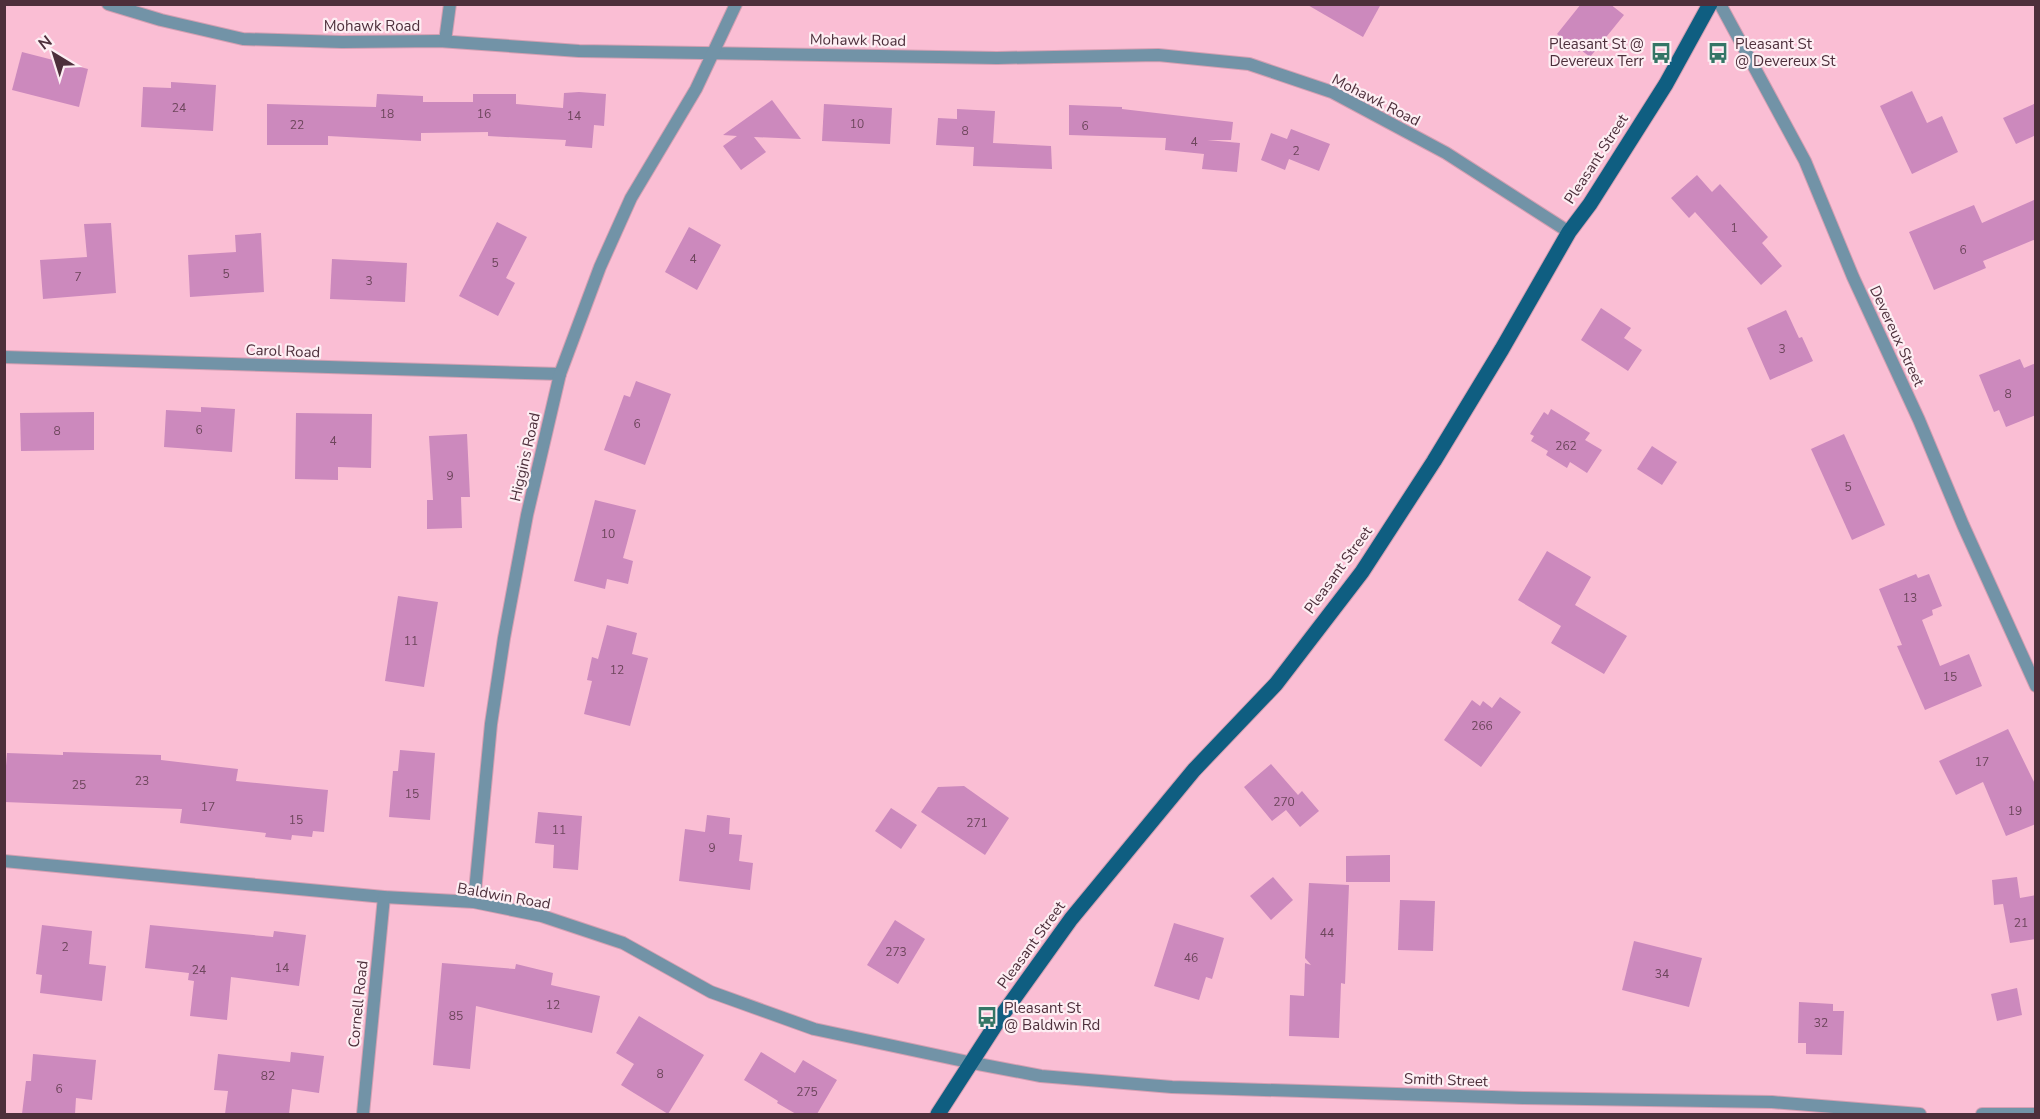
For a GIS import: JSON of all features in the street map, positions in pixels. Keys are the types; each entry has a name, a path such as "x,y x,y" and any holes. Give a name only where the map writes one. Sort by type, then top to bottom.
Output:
{"main road":[{"name":"Pleasant Street","path":"938,1114 1000,1018 1078,910 1194,770 1276,684 1362,572 1434,461 1569,232 1655,102 1710,4"}],"street":[{"name":"Mohawk Road","path":"108,4 161,20 243,39 342,42 445,41 579,51 715,51 997,58 1158,55 1249,64 1332,92 1446,153 1569,232"},
{"path":"445,41 450,4"},
{"name":"Higgins Road","path":"474,902 491,724 504,638 527,515 560,374 600,267 631,198 696,89 736,4"},
{"name":"Devereux Street","path":"1720,4 1805,161 1853,277 1919,420 1962,525 2036,686"},
{"name":"Carol Road","path":"4,357 560,374"},
{"name":"Baldwin Road","path":"4,861 384,897 474,902 542,916 623,943 711,992 814,1029 973,1063"},
{"name":"Cornell Road","path":"363,1114 384,897"},
{"name":"Smith Street","path":"973,1063 1041,1076 1172,1087 1523,1098 1772,1102 1920,1114"},
{"path":"1982,1114 2036,1114"}],"building":[{"path":"1306,4 1381,4 1363,37"},
{"path":"1581,4 1610,4 1624,15 1590,57 1581,50 1579,52 1557,34"},
{"path":"22,52 88,69 79,107 12,90"},
{"path":"171,82 216,85 213,131 141,127 143,87 171,88"},
{"path":"1912,91 1927,123 1942,116 1958,152 1912,174 1880,106"},
{"path":"564,93 606,94 604,126 594,125 592,148 565,146 566,140 488,136 488,132 421,133 421,141 328,136 328,145 267,145 267,104 376,107 377,94 423,96 423,102 473,102 473,94 516,94 516,104 563,108"},
{"path":"772,100 801,139 754,137 766,152 741,170 723,146 737,136 723,135"},
{"path":"2036,103 2036,135 2016,144 2003,118"},
{"path":"824,104 892,108 890,144 822,141"},
{"path":"1069,105 1122,107 1122,109 1233,122 1231,140 1207,140 1240,143 1237,172 1202,169 1204,154 1165,150 1166,138 1069,135"},
{"path":"957,109 995,111 993,143 1051,146 1052,169 973,166 974,147 936,145 938,118 957,119"},
{"path":"1291,129 1330,144 1319,171 1289,159 1285,170 1261,160 1271,133 1287,139"},
{"path":"1697,175 1712,192 1720,184 1768,237 1762,243 1782,266 1761,285 1695,212 1689,218 1671,198"},
{"path":"2036,199 2036,239 1983,261 1986,268 1934,290 1909,232 1974,205 1982,223"},
{"path":"497,222 527,237 506,278 515,283 498,316 459,296"},
{"path":"111,223 116,293 43,299 40,260 87,257 84,224"},
{"path":"689,227 721,245 697,290 665,272"},
{"path":"261,233 264,292 190,297 188,255 236,252 235,235"},
{"path":"332,259 407,263 405,302 330,299"},
{"path":"1601,308 1631,328 1624,338 1642,350 1628,371 1581,340"},
{"path":"1786,310 1813,361 1770,380 1747,328"},
{"path":"2020,359 2024,368 2036,363 2036,415 2006,427 1999,410 1994,412 1979,375"},
{"path":"636,381 671,394 645,465 604,450 624,395 630,397"},
{"path":"201,407 235,409 232,452 164,447 166,410 201,412"},
{"path":"1551,409 1590,433 1585,440 1602,450 1587,473 1570,462 1567,468 1546,455 1548,451 1531,441 1534,436 1530,434 1544,412 1548,415"},
{"path":"94,412 94,450 21,451 20,413"},
{"path":"296,413 372,414 371,468 338,467 338,480 295,479"},
{"path":"467,434 470,497 461,497 462,528 427,529 427,500 433,500 429,436"},
{"path":"1844,434 1885,525 1852,540 1811,449"},
{"path":"1652,446 1677,462 1662,485 1637,469"},
{"path":"595,500 636,510 623,558 633,561 628,584 607,579 605,589 574,581"},
{"path":"1547,551 1591,577 1575,605 1627,636 1604,674 1551,643 1561,626 1518,600"},
{"path":"1916,574 1918,578 1929,574 1942,606 1932,610 1933,615 1922,620 1940,666 1969,654 1982,686 1925,710 1897,646 1902,645 1879,589"},
{"path":"398,596 438,602 424,687 385,681"},
{"path":"607,625 637,633 632,654 648,658 630,726 584,714 592,681 587,680 592,657 598,659"},
{"path":"1500,697 1521,712 1481,767 1444,740 1472,700 1480,706 1483,701 1492,708"},
{"path":"2008,729 2036,786 2036,824 2006,836 1983,782 1956,795 1939,761"},
{"path":"400,750 435,753 430,820 389,817 393,771 398,771"},
{"path":"63,752 161,755 161,760 238,769 236,781 328,790 324,832 313,831 312,837 292,835 291,840 265,837 266,833 180,823 182,809 4,802 4,766 6,766 7,753 63,755"},
{"path":"1271,764 1298,795 1302,791 1319,811 1300,827 1286,810 1272,821 1244,787"},
{"path":"964,786 1009,818 985,855 921,812 938,787"},
{"path":"891,808 917,825 901,849 875,831"},
{"path":"538,812 582,816 578,870 553,868 554,845 535,843"},
{"path":"707,815 730,818 729,834 742,835 739,861 753,863 750,890 679,881 685,829 705,832"},
{"path":"1390,855 1390,882 1346,882 1346,856"},
{"path":"1273,877 1293,900 1271,920 1250,896"},
{"path":"2017,877 2020,898 2036,895 2036,939 2010,943 2003,904 1994,905 1992,880"},
{"path":"1309,883 1349,885 1345,984 1341,983 1339,1038 1289,1036 1290,995 1304,996 1305,963 1311,965 1305,958"},
{"path":"1400,900 1435,901 1433,951 1398,950"},
{"path":"895,920 925,939 898,984 867,965"},
{"path":"1174,923 1224,938 1212,979 1206,977 1199,1000 1154,986"},
{"path":"42,925 92,931 89,964 106,966 102,1001 40,993 42,975 36,974"},
{"path":"150,925 273,937 274,931 306,935 299,986 231,977 227,1020 190,1016 194,981 188,980 189,973 145,968"},
{"path":"1634,941 1702,958 1689,1007 1622,990"},
{"path":"442,963 515,969 516,964 553,973 551,985 600,996 592,1033 476,1006 470,1069 433,1065"},
{"path":"2017,988 2022,1015 1997,1021 1991,994"},
{"path":"1799,1002 1833,1004 1833,1011 1844,1011 1842,1055 1806,1054 1806,1043 1798,1043"},
{"path":"639,1016 704,1055 668,1114 621,1085 634,1064 616,1053"},
{"path":"291,1052 324,1056 319,1093 292,1089 289,1114 225,1114 228,1091 214,1090 218,1054 290,1062"},
{"path":"761,1052 795,1073 803,1060 837,1080 817,1114 796,1114 744,1080"},
{"path":"33,1054 96,1060 92,1100 76,1098 75,1114 22,1114 26,1081 31,1081"}],"place":[{"name":"Pleasant St @ Devereux Terr","path":"1661,53"},
{"name":"Pleasant St @ Devereux St","path":"1718,53"},
{"name":"Pleasant St @ Baldwin Rd","path":"987,1017"}]}
